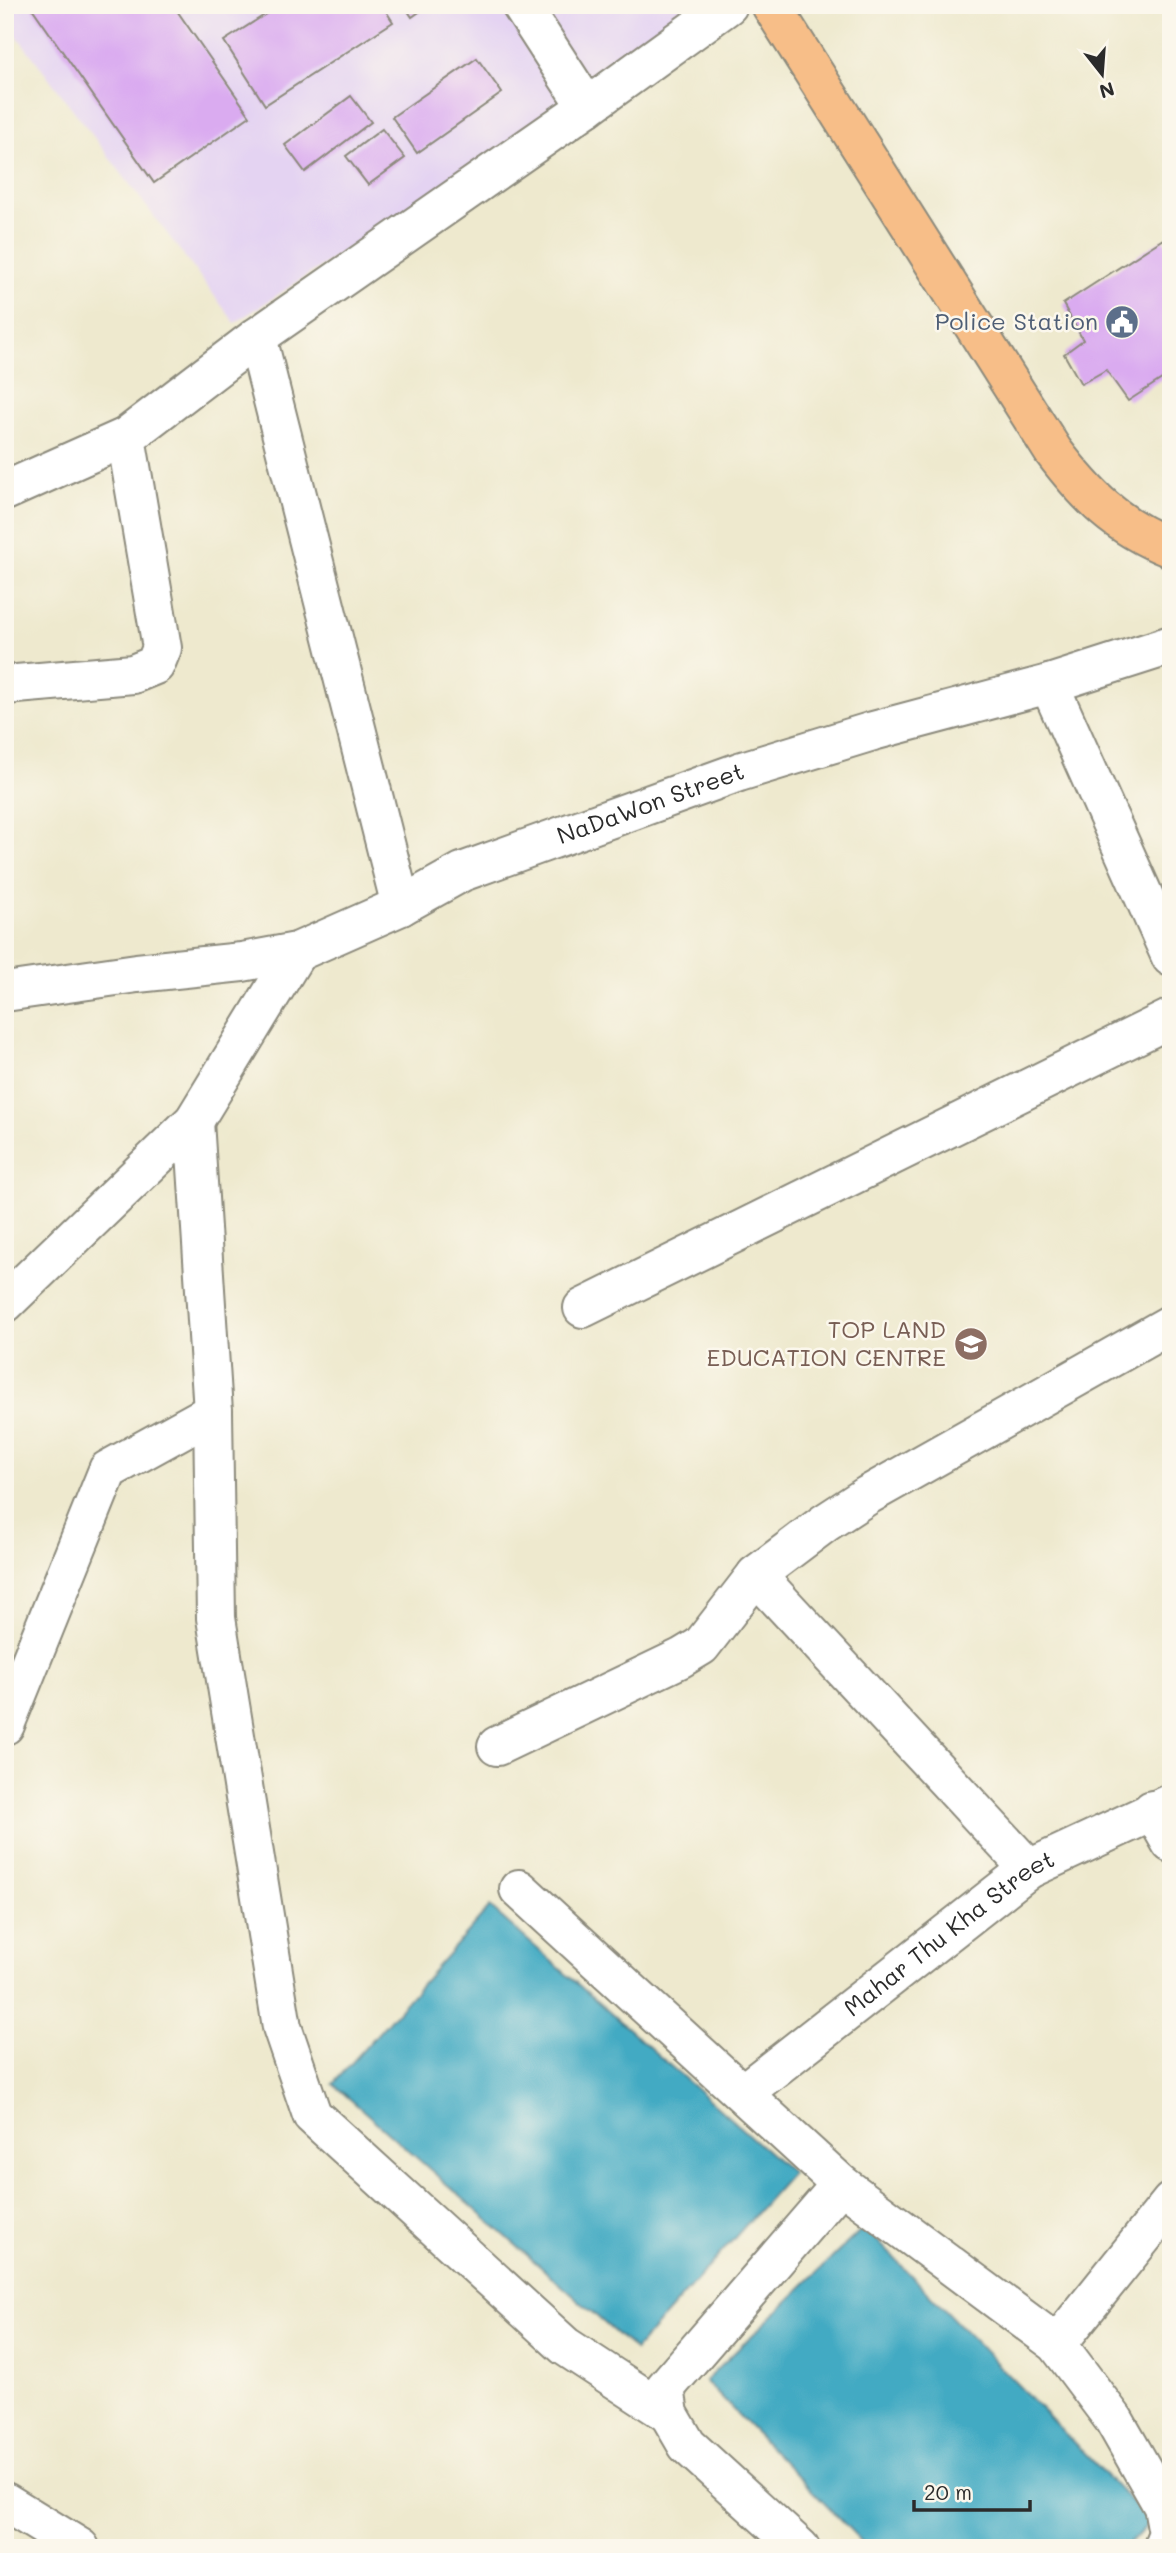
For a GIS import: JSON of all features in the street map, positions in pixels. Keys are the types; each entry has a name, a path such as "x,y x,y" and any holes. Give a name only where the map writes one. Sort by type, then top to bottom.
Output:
{"main road":[{"path":"771,5 1053,451 1105,511 1132,531 1171,548"}],"street":[{"path":"521,5 587,107"},
{"path":"5,491 126,437 257,337 587,107 728,5"},
{"path":"257,337 401,906"},
{"path":"5,685 133,674 155,665 162,648 126,437"},
{"name":"NaDaWon Street","path":"5,992 137,973 242,962 297,951 401,906 462,873 740,772 1049,684 1171,645"},
{"path":"1049,684 1171,957"},
{"path":"5,1303 194,1121 297,951"},
{"path":"583,1308 1171,1018"},
{"path":"194,1121 213,1412 216,1618 282,2027 312,2115 565,2346 670,2414"},
{"path":"497,1746 701,1646 756,1574 825,1523 868,1494 1171,1324"},
{"path":"5,1725 108,1471 213,1412"},
{"path":"756,1574 1029,1869"},
{"name":"Mahar Thu Kha Street","path":"743,2093 1029,1869 1165,1819"},
{"path":"519,1889 841,2184 1057,2344 1114,2420 1163,2506 1168,2533 1162,2548"},
{"path":"800,2548 687,2445 670,2414 665,2388 841,2184"},
{"path":"1057,2344 1171,2202"},
{"path":"5,2502 80,2548"}],"shaded area":[{"path":"5,5 695,5 702,15 235,323 5,20"}],"water":[{"path":"490,1907 792,2173 635,2350 333,2084"},
{"path":"864,2227 1151,2522 1125,2548 868,2548 705,2381"}],"building":[{"path":"30,5 173,5 250,116 154,183"},
{"path":"280,5 382,5 393,22 265,105 224,41"},
{"path":"404,5 429,5 412,17"},
{"path":"477,58 502,93 417,153 392,117"},
{"path":"351,96 371,122 305,172 285,145"},
{"path":"382,129 405,158 368,185 346,156"},
{"name":"Police Station","path":"1163,239 1171,250 1171,373 1128,401 1106,370 1081,384 1064,354 1083,340 1063,304"}],"place":[{"name":"Police Station","path":"1122,322"},
{"name":"TOP LAND EDUCATION CENTRE","path":"971,1344"}]}
